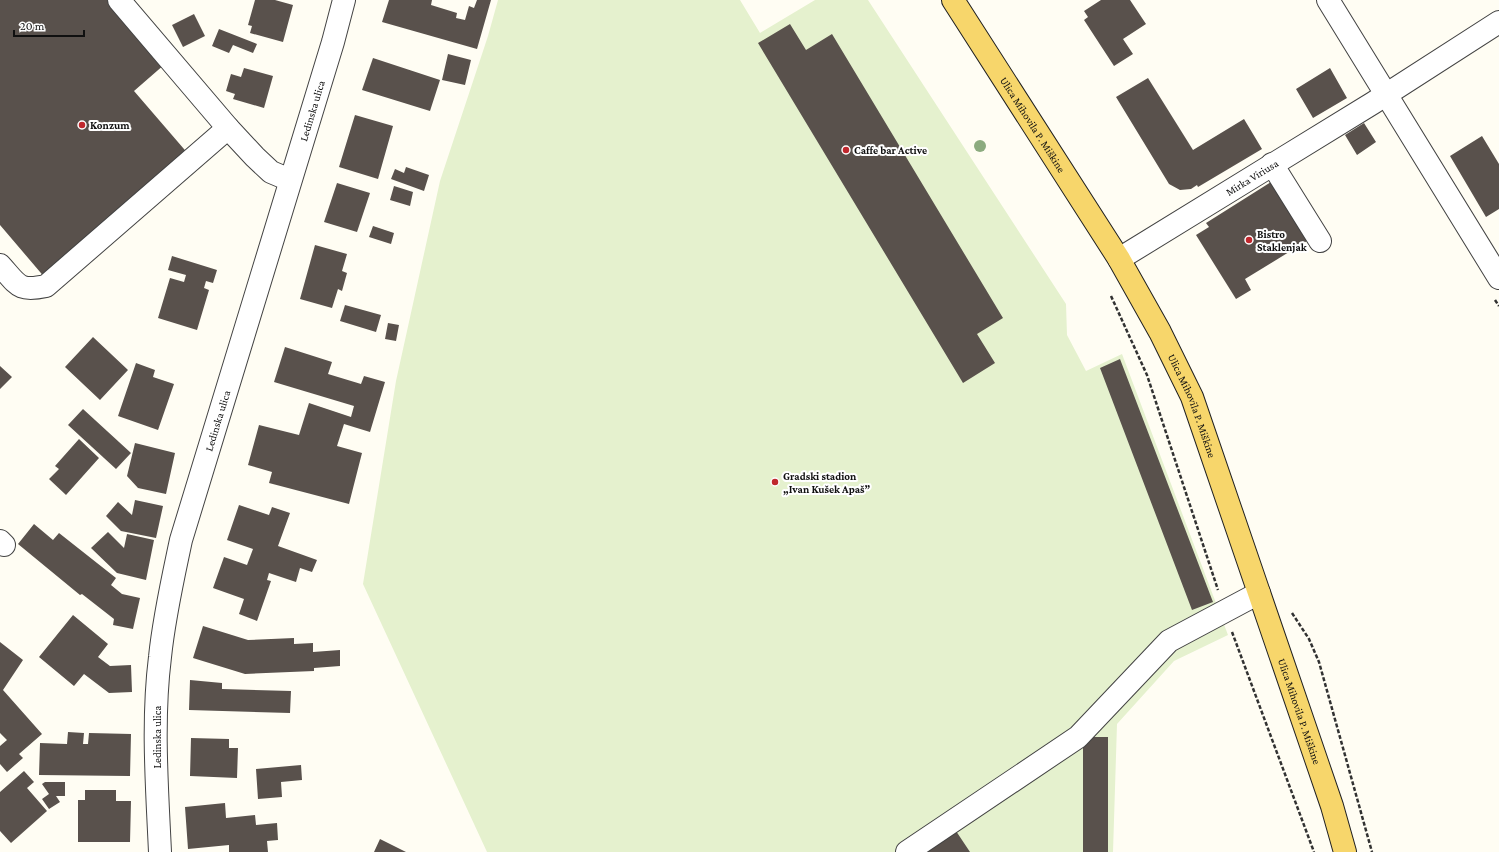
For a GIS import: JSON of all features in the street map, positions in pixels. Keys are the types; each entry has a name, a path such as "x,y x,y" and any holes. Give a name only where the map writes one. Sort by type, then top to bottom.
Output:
{"main road":[{"name":"Ulica Mihovila P. Miškine","path":"953,0 1119,259 1160,332 1192,397 1332,806 1345,852"}],"street":[{"path":"119,0 228,128 271,172 290,180"},
{"name":"Ledinska ulica","path":"160,852 157,777 157,695 160,657 169,597 182,540 344,0"},
{"path":"1328,0 1385,95 1499,278"},
{"name":"Mirka Viriusa","path":"1119,259 1385,95 1499,22"},
{"path":"0,265 17,285 28,290 46,286 228,128"},
{"path":"1272,164 1320,241"},
{"path":"907,852 1078,736 1169,641 1260,592"}],"path":[{"path":"1111,294 1146,375 1241,659 1314,852"}],"green space":[{"name":"Gradski stadion „Ivan Kušek Apaš”","path":"498,0 740,0 760,33 815,0 868,0 1066,304 1067,335 1086,371 1122,354 1228,635 1174,661 1117,724 1113,852 487,852 363,584 396,381 440,181 488,36"}],"building":[{"name":"Konzum","path":"0,0 109,0 165,64 134,91 190,156 46,279 0,225"},
{"path":"255,0 275,0 293,5 283,42 250,33 252,26 248,25"},
{"path":"389,0 432,0 431,5 457,13 456,18 465,20 469,6 474,8 477,0 491,0 477,49 382,22"},
{"path":"1101,0 1130,0 1146,24 1123,39 1133,54 1114,66 1084,20 1088,17 1084,11"},
{"path":"194,14 205,36 183,47 172,25"},
{"path":"790,24 806,50 832,34 1003,318 977,334 995,363 963,383 758,43"},
{"path":"219,29 257,44 253,53 233,45 229,53 212,46"},
{"path":"448,54 471,60 465,85 442,80"},
{"path":"373,58 440,80 430,111 362,90"},
{"path":"244,68 273,76 264,108 233,99 235,94 226,91 231,74 241,77"},
{"path":"1330,68 1347,98 1313,118 1296,89"},
{"path":"1148,78 1193,150 1244,119 1262,149 1198,187 1197,185 1191,189 1180,190 1169,184 1116,97"},
{"path":"355,115 393,126 378,179 339,167"},
{"path":"1364,123 1376,142 1357,155 1345,135"},
{"path":"1482,136 1499,164 1499,209 1486,217 1450,156"},
{"path":"406,167 429,175 424,191 391,179 395,169 404,173"},
{"path":"1271,182 1307,241 1245,279 1251,290 1236,299 1196,235 1209,227 1206,223"},
{"path":"337,183 370,193 357,232 324,222"},
{"path":"394,186 413,192 410,206 390,200"},
{"path":"373,226 394,233 391,244 369,237"},
{"path":"315,245 347,254 342,271 347,273 342,291 338,289 332,308 300,299"},
{"path":"172,256 217,270 213,283 206,281 204,288 209,290 197,330 158,318 170,278 184,282 186,275 168,270"},
{"path":"345,305 381,315 376,332 340,321"},
{"path":"388,323 399,325 396,341 385,339"},
{"path":"93,337 128,370 100,400 65,367"},
{"path":"285,347 332,362 328,374 361,384 364,376 385,382 370,432 344,424 337,446 362,453 349,504 269,483 272,472 248,465 259,425 299,435 309,403 351,417 354,406 274,382"},
{"path":"1120,359 1213,602 1192,610 1100,368"},
{"path":"136,363 155,370 153,377 174,384 158,430 118,416"},
{"path":"0,366 12,377 0,389"},
{"path":"83,409 131,453 116,469 68,425"},
{"path":"79,439 99,458 66,495 49,479 59,469 55,466"},
{"path":"135,443 175,453 166,494 138,488 127,476"},
{"path":"135,500 163,506 156,538 121,531 106,516 118,502 132,515"},
{"path":"239,505 269,515 272,507 290,513 278,546 317,560 312,572 300,568 296,582 269,573 267,580 271,581 257,621 239,614 244,599 213,588 224,557 247,565 253,549 227,540"},
{"path":"34,524 53,540 59,533 116,578 111,585 122,594 140,598 133,629 113,625 114,619 82,594 80,595 18,544"},
{"path":"108,532 124,548 127,534 154,540 146,580 117,573 91,548"},
{"path":"73,615 108,644 98,657 110,666 131,665 132,692 109,693 84,674 74,686 39,657"},
{"path":"203,626 248,640 294,638 294,644 313,643 313,652 340,650 340,666 314,668 314,671 245,674 193,658"},
{"path":"0,642 23,660 3,690 42,734 19,754 23,758 7,772 0,764 0,746 7,740 0,733"},
{"path":"190,680 222,683 222,689 291,691 290,713 189,710"},
{"path":"68,732 84,733 83,744 88,744 89,733 131,734 130,776 39,775 40,743 67,744"},
{"path":"1083,737 1108,737 1108,852 1083,852"},
{"path":"191,738 229,739 229,748 238,748 237,778 190,776"},
{"path":"301,765 302,780 281,782 282,797 258,799 256,769"},
{"path":"24,771 34,782 27,788 47,811 11,843 0,831 0,792"},
{"path":"45,782 65,782 65,796 56,796 60,802 49,809 42,799 49,794 42,784"},
{"path":"85,790 116,790 116,801 131,801 130,842 78,842 78,800 85,800"},
{"path":"225,803 226,818 255,815 256,825 277,823 278,840 267,841 268,852 229,852 229,845 188,849 185,807"},
{"path":"954,828 970,852 918,852"},
{"path":"380,839 406,852 374,852"}],"place":[{"name":"Konzum","path":"82,125"},
{"name":"Caffe bar Active","path":"846,150"},
{"name":"Bistro Staklenjak","path":"1249,240"},
{"name":"Gradski stadion „Ivan Kušek Apaš”","path":"775,482"}]}
